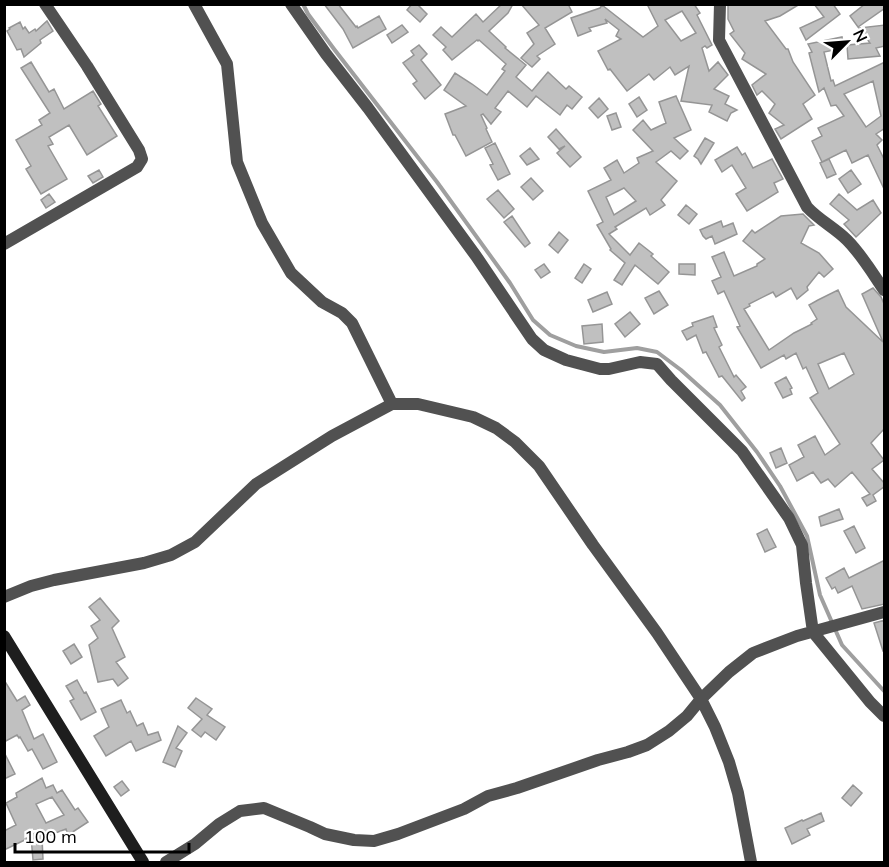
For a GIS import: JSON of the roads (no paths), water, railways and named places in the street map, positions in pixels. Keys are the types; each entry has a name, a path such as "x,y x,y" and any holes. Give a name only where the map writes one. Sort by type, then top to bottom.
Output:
{"main road":[{"path":"4,636 142,862"}],"street":[{"path":"4,244 137,167 142,159 139,150 87,66 45,4"},
{"path":"194,4 227,64 237,162 262,223 291,273 322,302 342,313 352,323 392,404"},
{"path":"291,4 476,256 532,339 544,350 566,360 600,369 640,362 657,364 742,451 789,518 802,545 813,632 870,702 885,716"},
{"path":"720,4 719,40 807,207 846,239 885,290"},
{"path":"4,597 54,580 144,563 171,555 195,542 256,484 332,436 392,404 418,404 473,417 496,428 515,441 539,466 701,699 732,772 751,862"},
{"path":"166,862 240,811 264,808 325,834 354,840 374,841 398,834 464,809 488,796 647,745 678,724 729,672 753,653 786,640 885,612"}],"waterway":[{"path":"303,4 334,49 437,182 510,283 533,320 550,335 576,346 604,352 637,348 657,352 720,405 780,486 807,536 820,595 842,645 884,691"}]}
